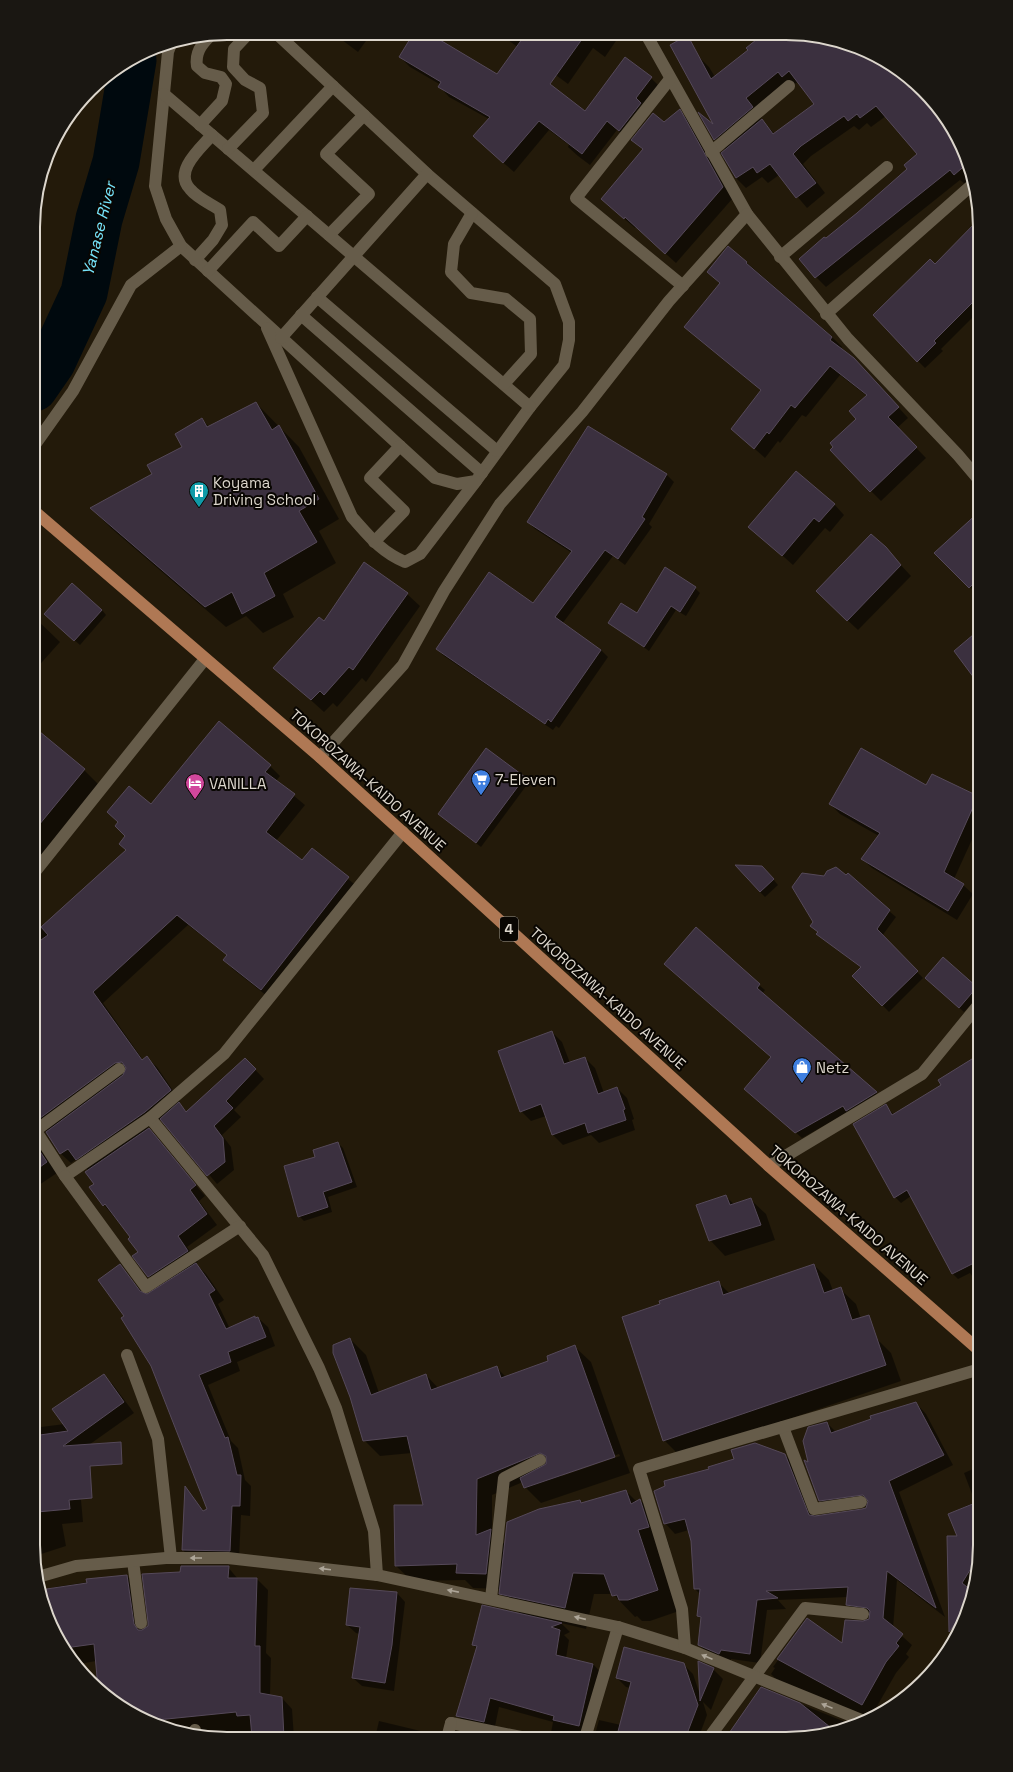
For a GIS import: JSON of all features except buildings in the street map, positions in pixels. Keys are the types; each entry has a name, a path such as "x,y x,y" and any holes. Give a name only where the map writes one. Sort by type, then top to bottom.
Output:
{"main road":[{"name":"TOKOROZAWA-KAIDO AVENUE","path":"40,517 320,757 769,1166 973,1345"}],"street":[{"path":"228,149 263,113 260,88 245,80 233,67 234,49 242,40"},
{"path":"264,323 352,517 374,542 390,556 405,562 420,554 530,407 564,365 569,340 569,322 555,284 427,174 284,40"},
{"path":"649,40 747,214 826,314 958,454 973,472"},
{"path":"200,124 222,101 226,84 221,77 205,73 197,66 196,59 201,45 204,42"},
{"path":"170,49 164,94 155,186 166,219 181,246 435,478 457,484 479,477"},
{"path":"670,79 576,198 683,286"},
{"path":"254,170 333,86"},
{"path":"711,152 789,86"},
{"path":"164,94 530,407"},
{"path":"329,235 369,194 326,154 364,115"},
{"path":"195,260 213,240 222,225 220,210 189,189 184,174 189,162 212,135"},
{"path":"780,257 887,167"},
{"path":"281,338 427,174"},
{"path":"826,314 969,188"},
{"path":"472,213 454,244 451,272 471,293 506,299 530,319 531,354 504,384"},
{"path":"320,757 403,665 444,591 500,504 582,412 683,286 747,214"},
{"path":"208,271 253,222 279,246 307,216"},
{"path":"40,438 73,391 131,285 181,246"},
{"path":"317,297 497,451"},
{"path":"301,315 479,477"},
{"path":"374,542 404,511 370,478 400,446"},
{"path":"40,865 205,659"},
{"path":"65,1176 150,1118 224,1054 403,832"},
{"path":"769,1166 922,1074 973,1012"},
{"path":"40,1125 119,1069"},
{"path":"150,1118 240,1226 263,1256 319,1368 336,1408 374,1531 377,1575"},
{"path":"40,1138 65,1176 146,1287 240,1226"},
{"path":"127,1355 158,1439 171,1558"},
{"path":"686,1648 682,1609 639,1469 973,1371"},
{"path":"783,1427 814,1508 861,1502"},
{"path":"491,1599 504,1478 540,1460"},
{"path":"43,1576 76,1566 171,1558 228,1558 377,1575 618,1627 686,1648 857,1718"},
{"path":"133,1561 141,1623"},
{"path":"713,1732 805,1608 864,1614"},
{"path":"587,1732 618,1627"},
{"path":"449,1732 451,1723 496,1732"}],"waterway":[{"name":"Yanase River","path":"40,379 52,362 84,293 99,219 116,162 132,66"}],"place":[{"name":"Koyama Driving School","path":"199,508"},
{"name":"7-Eleven","path":"481,796"},
{"name":"VANILLA","path":"195,800"},
{"name":"Netz","path":"802,1084"}]}
